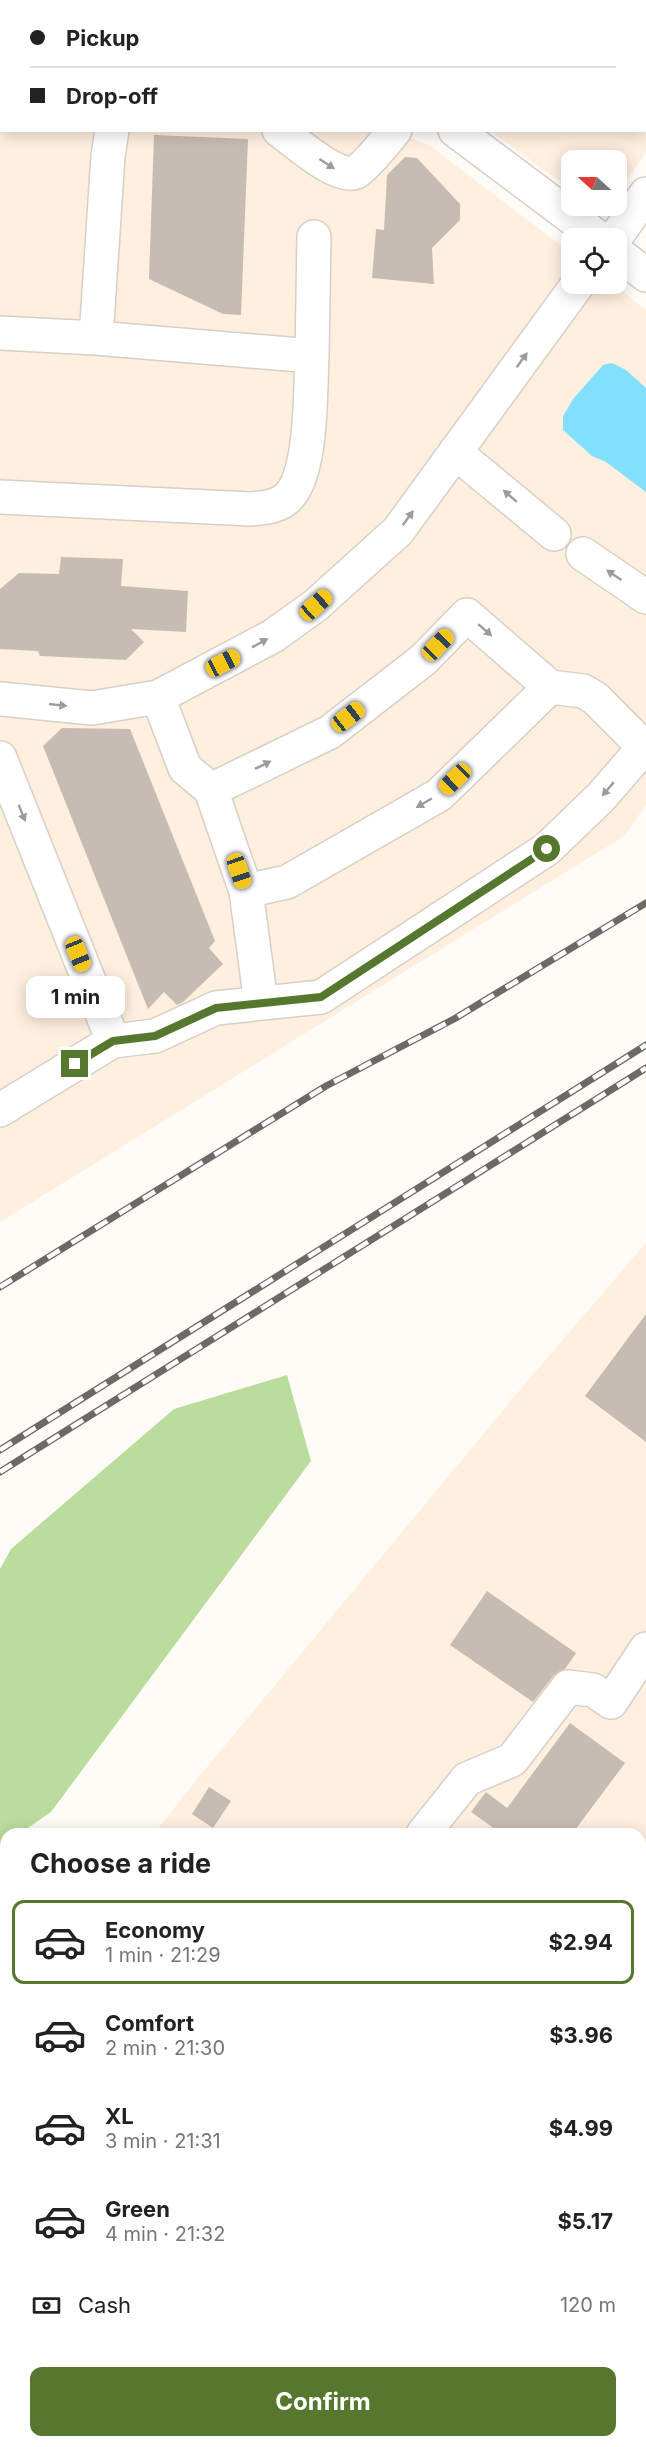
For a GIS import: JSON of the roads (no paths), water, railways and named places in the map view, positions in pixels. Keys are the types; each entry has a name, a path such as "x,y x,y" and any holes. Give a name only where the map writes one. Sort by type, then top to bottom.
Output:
{"main road":[{"path":"96,338 108,156 112,132"},
{"path":"282,132 327,165 344,174 356,172 393,132"},
{"path":"458,132 586,228"},
{"path":"622,228 646,194"},
{"path":"0,497 251,508 267,507 286,500 296,485 306,455 312,356 314,237"},
{"path":"627,260 646,275"},
{"path":"0,699 92,708 158,697 273,636 316,605 398,531 571,294"},
{"path":"0,333 96,338 312,356"},
{"path":"455,452 554,534"},
{"path":"583,554 646,597"},
{"path":"0,1110 113,1041 155,1036 216,1008 321,997 547,849 601,798 645,746 595,698 583,691 550,687 467,615 423,660 330,732 211,790"},
{"path":"246,891 287,882 439,795 550,687"},
{"path":"158,697 185,768 211,790 246,891 261,1003"},
{"path":"0,758 113,1041"},
{"path":"428,1828 468,1779 512,1760 568,1687 593,1690 611,1702 646,1649"}],"water":[{"path":"612,363 626,370 646,388 646,492 606,462 592,456 563,430 563,416 574,398 603,365"}],"railway":[{"path":"0,1287 326,1086 454,1019 646,903"},
{"path":"0,1450 646,1045"},
{"path":"0,1472 646,1068"}]}
